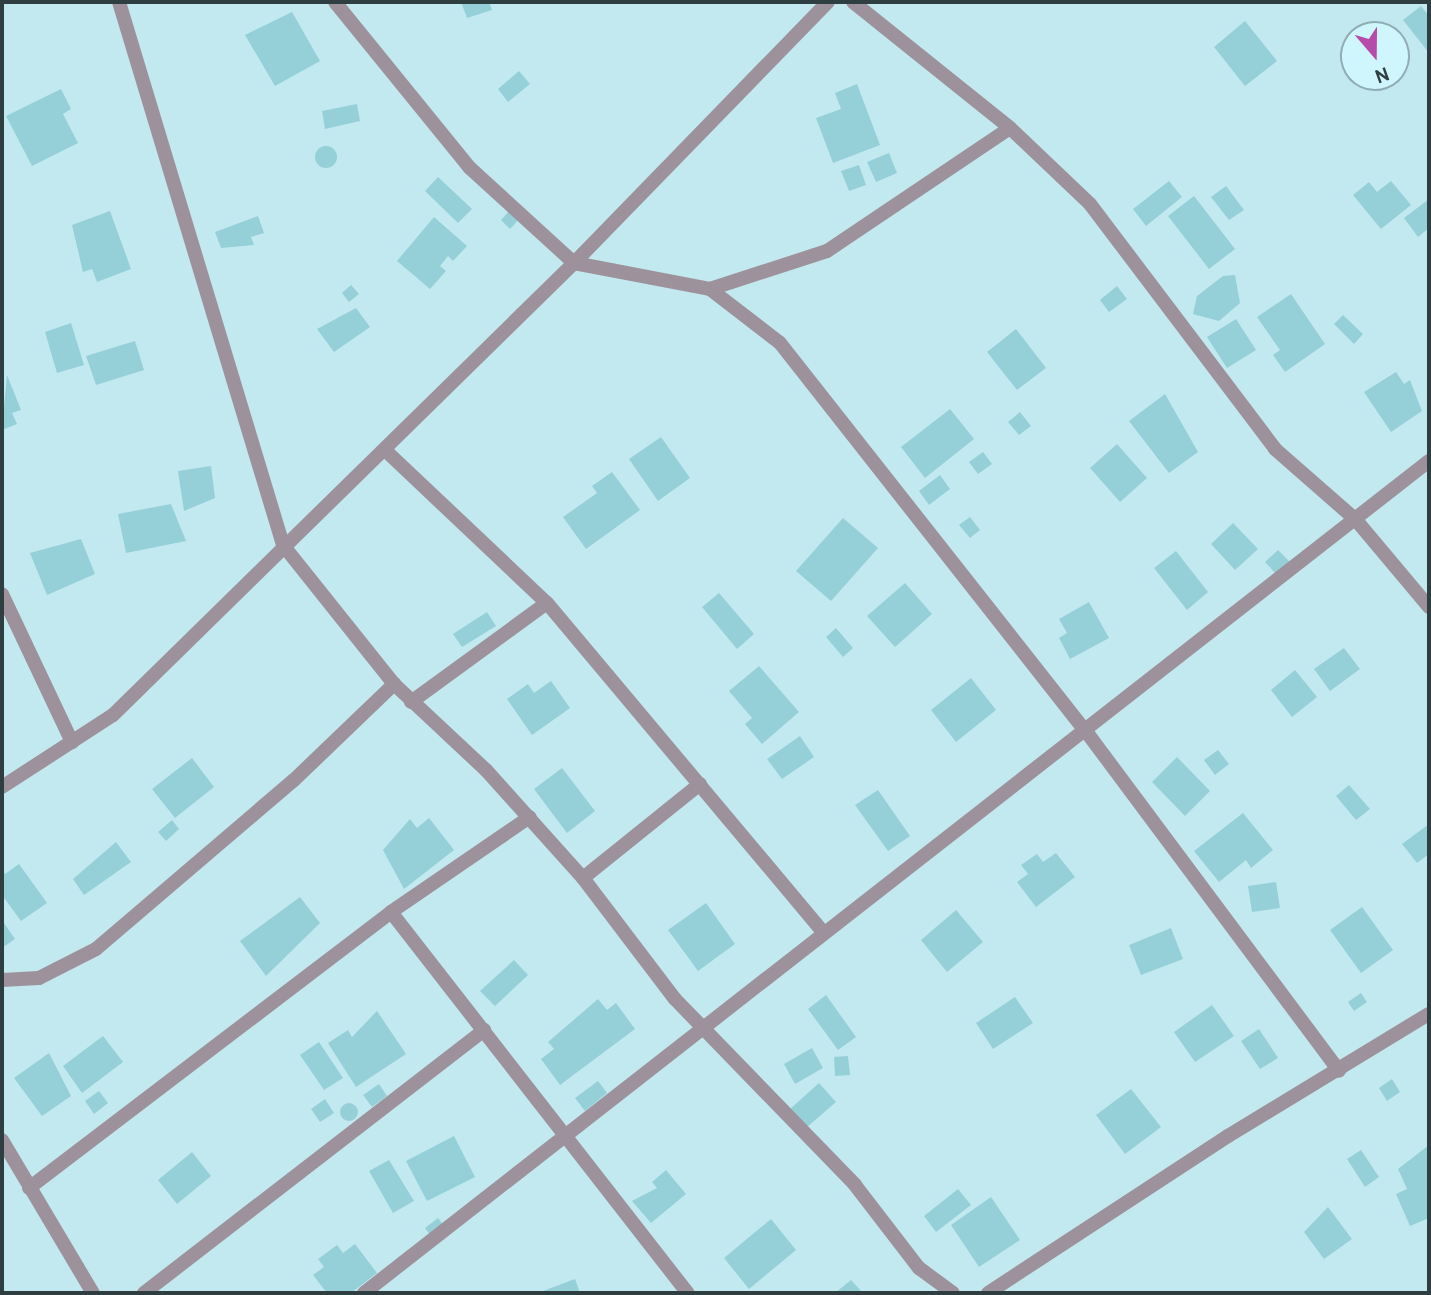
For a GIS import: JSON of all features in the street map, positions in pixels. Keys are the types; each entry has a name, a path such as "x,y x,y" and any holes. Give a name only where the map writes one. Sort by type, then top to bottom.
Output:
{"street":[{"path":"119,2 283,545 394,684 530,817 583,878 702,1026 855,1185 919,1268 953,1293"},
{"path":"335,2 470,168 573,263 710,289 780,343 1088,734 1339,1071"},
{"path":"2,787 113,715 283,545 385,450 573,263 828,2"},
{"path":"853,2 1010,128 1090,204 1275,449 1356,520 1429,607"},
{"path":"710,289 827,251 1010,128"},
{"path":"385,450 547,603 823,932"},
{"path":"364,1293 823,932 1088,734 1429,461"},
{"path":"2,594 72,742"},
{"path":"411,702 547,603"},
{"path":"2,980 39,978 96,949 294,780 394,684"},
{"path":"583,878 700,784"},
{"path":"29,1188 391,912 530,817"},
{"path":"391,912 688,1293"},
{"path":"988,1293 1228,1136 1429,1014"},
{"path":"144,1293 484,1030"},
{"path":"2,1140 93,1293"}],"building":[{"path":"461,2 489,2 492,10 467,18"},
{"path":"1421,6 1429,16 1429,53 1410,29 1410,21 1403,20"},
{"path":"292,12 320,61 275,86 245,35"},
{"path":"1245,21 1277,61 1245,86 1214,47"},
{"path":"519,71 530,84 508,102 498,89"},
{"path":"857,84 880,145 833,163 816,118 841,109 835,93"},
{"path":"61,89 71,109 63,114 78,143 32,166 6,116"},
{"path":"357,104 360,121 325,129 322,111"},
{"path":"326,146 334,149 337,157 334,165 326,168 318,165 315,157 318,149"},
{"path":"889,153 897,173 876,182 867,162"},
{"path":"859,165 866,185 849,191 841,171"},
{"path":"438,177 472,209 458,223 425,191"},
{"path":"1169,181 1182,197 1146,226 1133,209"},
{"path":"1391,181 1411,205 1381,229 1353,195 1369,182 1377,192"},
{"path":"1226,186 1244,210 1229,220 1211,197"},
{"path":"1194,196 1235,249 1209,269 1168,216"},
{"path":"1429,199 1429,228 1418,237 1404,218"},
{"path":"511,209 520,218 510,229 501,220"},
{"path":"110,211 131,269 97,282 92,269 83,272 72,225"},
{"path":"258,216 264,233 251,237 254,245 221,248 215,232"},
{"path":"434,217 467,246 453,261 448,256 440,266 446,271 430,289 397,261"},
{"path":"1235,275 1240,303 1219,321 1193,314 1197,296 1223,276"},
{"path":"351,285 359,294 349,302 342,293"},
{"path":"1117,286 1127,299 1109,312 1100,300"},
{"path":"1291,294 1325,344 1285,372 1273,355 1280,350 1257,317"},
{"path":"356,308 370,327 334,352 317,329"},
{"path":"1343,315 1363,334 1354,344 1334,324"},
{"path":"1236,319 1256,350 1227,368 1207,337"},
{"path":"71,323 84,365 57,373 45,332"},
{"path":"1016,329 1046,368 1017,390 987,352"},
{"path":"135,341 144,370 96,385 86,356"},
{"path":"1396,372 1404,384 1410,380 1422,411 1391,432 1364,392"},
{"path":"7,375 21,410 12,413 17,424 2,430"},
{"path":"1165,394 1198,452 1169,473 1129,421"},
{"path":"950,409 974,439 925,478 901,447"},
{"path":"1020,412 1031,426 1019,435 1008,422"},
{"path":"661,437 690,478 658,501 629,459"},
{"path":"1117,444 1147,478 1120,502 1090,468"},
{"path":"983,452 992,464 978,474 969,462"},
{"path":"211,466 215,498 184,511 178,471"},
{"path":"612,472 640,510 586,549 563,517 597,493 592,486"},
{"path":"940,475 950,489 929,505 919,491"},
{"path":"171,504 186,541 126,553 118,514"},
{"path":"970,517 980,530 970,538 959,525"},
{"path":"843,518 878,548 831,601 796,571"},
{"path":"1233,523 1258,549 1235,570 1211,544"},
{"path":"81,539 95,574 47,595 30,553"},
{"path":"1278,550 1290,562 1277,575 1265,562"},
{"path":"1176,551 1208,592 1187,610 1154,568"},
{"path":"905,583 932,614 895,647 867,616"},
{"path":"719,593 754,634 737,649 702,607"},
{"path":"1089,602 1109,638 1070,659 1059,638 1067,633 1059,619"},
{"path":"487,612 496,626 462,647 453,634"},
{"path":"836,628 853,648 843,657 826,637"},
{"path":"1344,648 1360,669 1330,691 1314,669"},
{"path":"759,666 799,712 762,744 745,724 752,718 729,691"},
{"path":"1295,670 1317,697 1292,717 1271,690"},
{"path":"971,678 996,710 956,742 931,710"},
{"path":"551,681 570,708 532,735 507,699 528,684 534,693"},
{"path":"800,736 814,757 782,779 767,759"},
{"path":"1218,750 1229,764 1215,775 1204,760"},
{"path":"1177,757 1210,791 1185,816 1152,782"},
{"path":"192,758 214,787 175,818 152,789"},
{"path":"562,768 595,811 567,833 534,789"},
{"path":"1349,785 1370,809 1356,820 1336,796"},
{"path":"878,790 910,836 888,851 855,805"},
{"path":"1243,813 1273,850 1251,868 1246,860 1219,882 1194,851"},
{"path":"429,818 454,850 404,889 383,850 410,819 417,828"},
{"path":"172,820 179,829 166,841 158,832"},
{"path":"1429,824 1429,854 1417,863 1402,844"},
{"path":"116,842 131,862 84,895 73,879"},
{"path":"1056,853 1075,877 1036,907 1017,882 1028,874 1021,865 1037,854 1043,862"},
{"path":"19,864 47,903 21,921 2,895 2,869 5,874"},
{"path":"1276,882 1280,908 1252,912 1248,886"},
{"path":"300,897 320,923 266,976 240,941"},
{"path":"706,903 735,944 698,971 668,930"},
{"path":"1362,907 1393,950 1361,973 1330,930"},
{"path":"956,910 983,942 947,972 921,940"},
{"path":"2,920 15,939 2,948"},
{"path":"1171,928 1183,959 1141,975 1129,945"},
{"path":"514,960 528,975 495,1006 480,991"},
{"path":"1361,993 1367,1002 1354,1011 1348,1002"},
{"path":"826,995 856,1037 838,1050 808,1009"},
{"path":"1015,997 1033,1023 993,1049 976,1023"},
{"path":"598,999 607,1010 616,1003 635,1029 560,1085 541,1059 554,1049 548,1042"},
{"path":"1212,1005 1234,1036 1195,1062 1174,1032"},
{"path":"377,1011 406,1054 356,1087 328,1043 348,1030 352,1037"},
{"path":"1259,1029 1278,1058 1260,1069 1241,1041"},
{"path":"103,1036 123,1062 82,1093 63,1066"},
{"path":"319,1042 343,1078 324,1090 300,1055"},
{"path":"812,1048 823,1068 795,1084 784,1064"},
{"path":"49,1053 71,1096 42,1116 14,1078"},
{"path":"848,1056 850,1075 835,1076 834,1057"},
{"path":"1392,1079 1400,1092 1387,1101 1379,1088"},
{"path":"598,1081 607,1093 585,1111 575,1098"},
{"path":"819,1083 836,1102 806,1128 789,1110"},
{"path":"379,1084 387,1096 372,1107 363,1095"},
{"path":"1131,1089 1161,1127 1125,1154 1096,1115"},
{"path":"99,1091 108,1103 94,1114 85,1101"},
{"path":"325,1099 334,1113 320,1122 311,1109"},
{"path":"349,1103 355,1106 358,1112 355,1118 349,1121 343,1118 340,1112 343,1106"},
{"path":"454,1136 475,1177 427,1201 406,1161"},
{"path":"1429,1145 1429,1218 1410,1226 1396,1194 1407,1189 1398,1169"},
{"path":"1361,1150 1379,1177 1365,1187 1347,1159"},
{"path":"192,1152 211,1176 177,1204 158,1180"},
{"path":"389,1160 414,1201 393,1213 369,1171"},
{"path":"666,1170 686,1194 651,1223 632,1201 657,1188 652,1182"},
{"path":"958,1189 971,1205 936,1232 924,1216"},
{"path":"991,1197 1020,1240 979,1267 951,1225"},
{"path":"1328,1207 1352,1239 1324,1259 1304,1232"},
{"path":"438,1218 446,1229 433,1239 425,1228"},
{"path":"771,1219 796,1250 749,1289 724,1258"},
{"path":"355,1244 377,1273 351,1293 327,1293 313,1275 324,1267 318,1259 337,1245 343,1253"},
{"path":"575,1279 580,1293 543,1293 543,1291"},
{"path":"851,1280 863,1293 835,1293"}]}
